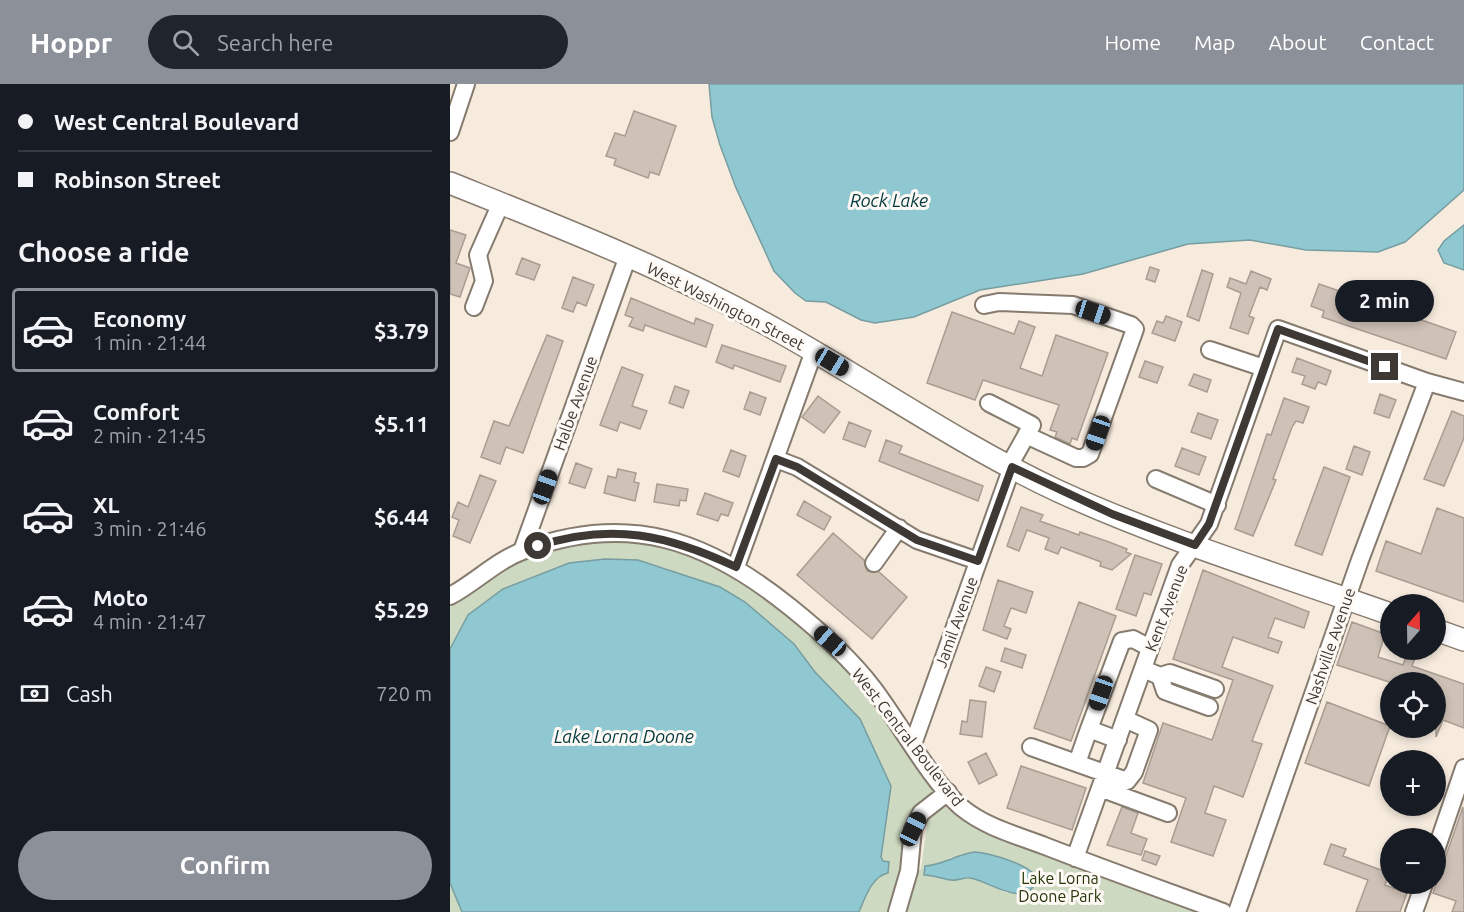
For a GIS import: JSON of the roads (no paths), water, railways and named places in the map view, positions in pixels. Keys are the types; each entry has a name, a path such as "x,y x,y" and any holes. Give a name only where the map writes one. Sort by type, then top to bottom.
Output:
{"main road":[{"name":"West Washington Street","path":"450,183 628,256 708,293 814,351 958,438 1010,466 1112,514 1380,610"},
{"path":"1446,634 1464,640"}],"street":[{"path":"450,132 466,84"},
{"path":"474,307 484,281 478,255 501,202"},
{"name":"Halbe Avenue","path":"522,551 628,256"},
{"path":"984,305 999,302 1073,305 1131,325 1135,329 1090,454 1083,458 1076,458 1026,435 1032,425 989,403"},
{"name":"Kent Avenue","path":"1075,858 1180,565 1209,524 1278,329 1427,382"},
{"path":"1210,350 1264,368"},
{"path":"736,567 814,351"},
{"path":"1427,382 1464,393"},
{"name":"Nashville Avenue","path":"1237,912 1347,598 1427,382"},
{"name":"Jamil Avenue","path":"913,744 1010,466 1026,435"},
{"path":"776,459 797,467 917,540 978,561"},
{"path":"1156,479 1216,505"},
{"path":"874,563 898,528"},
{"name":"West Central Boulevard","path":"450,596 522,551 559,539 596,532 636,533 673,541 736,567 765,587 830,641 872,686 948,792 975,818 1075,858 1223,912"},
{"path":"1077,763 1122,641 1133,639 1150,648"},
{"path":"1143,669 1160,676 1170,673 1215,689"},
{"path":"1160,676 1165,691 1209,707"},
{"path":"1103,780 1127,781 1134,772 1149,729 1125,718"},
{"path":"1089,729 1118,740"},
{"path":"1031,747 1077,763 1103,780 1168,813"},
{"path":"1444,828 1464,768"},
{"path":"897,912 909,871 913,829 921,813 948,792"},
{"path":"1414,912 1420,894"}],"water":[{"name":"Rock Lake","path":"709,84 1464,84 1464,190 1405,242 1378,252 1306,250 1250,240 1188,244 1083,274 980,290 914,317 875,323 861,320 826,302 806,301 774,271 736,188 720,145 712,117"},
{"path":"1464,225 1464,270 1444,263 1438,250 1444,241"},
{"name":"Lake Lorna Doone","path":"605,559 638,560 720,587 745,602 794,644 815,672 860,719 891,786 881,857 883,861 889,862 888,873 873,883 859,912 462,912 450,883 450,649 468,615 503,589 569,563"},
{"path":"975,852 1000,857 1019,865 1028,869 1037,879 1032,888 1024,893 1015,893 970,878 951,880 924,875 925,866"}],"park label":[{"name":"Lake Lorna Doone Park","path":"1060,887"}]}
